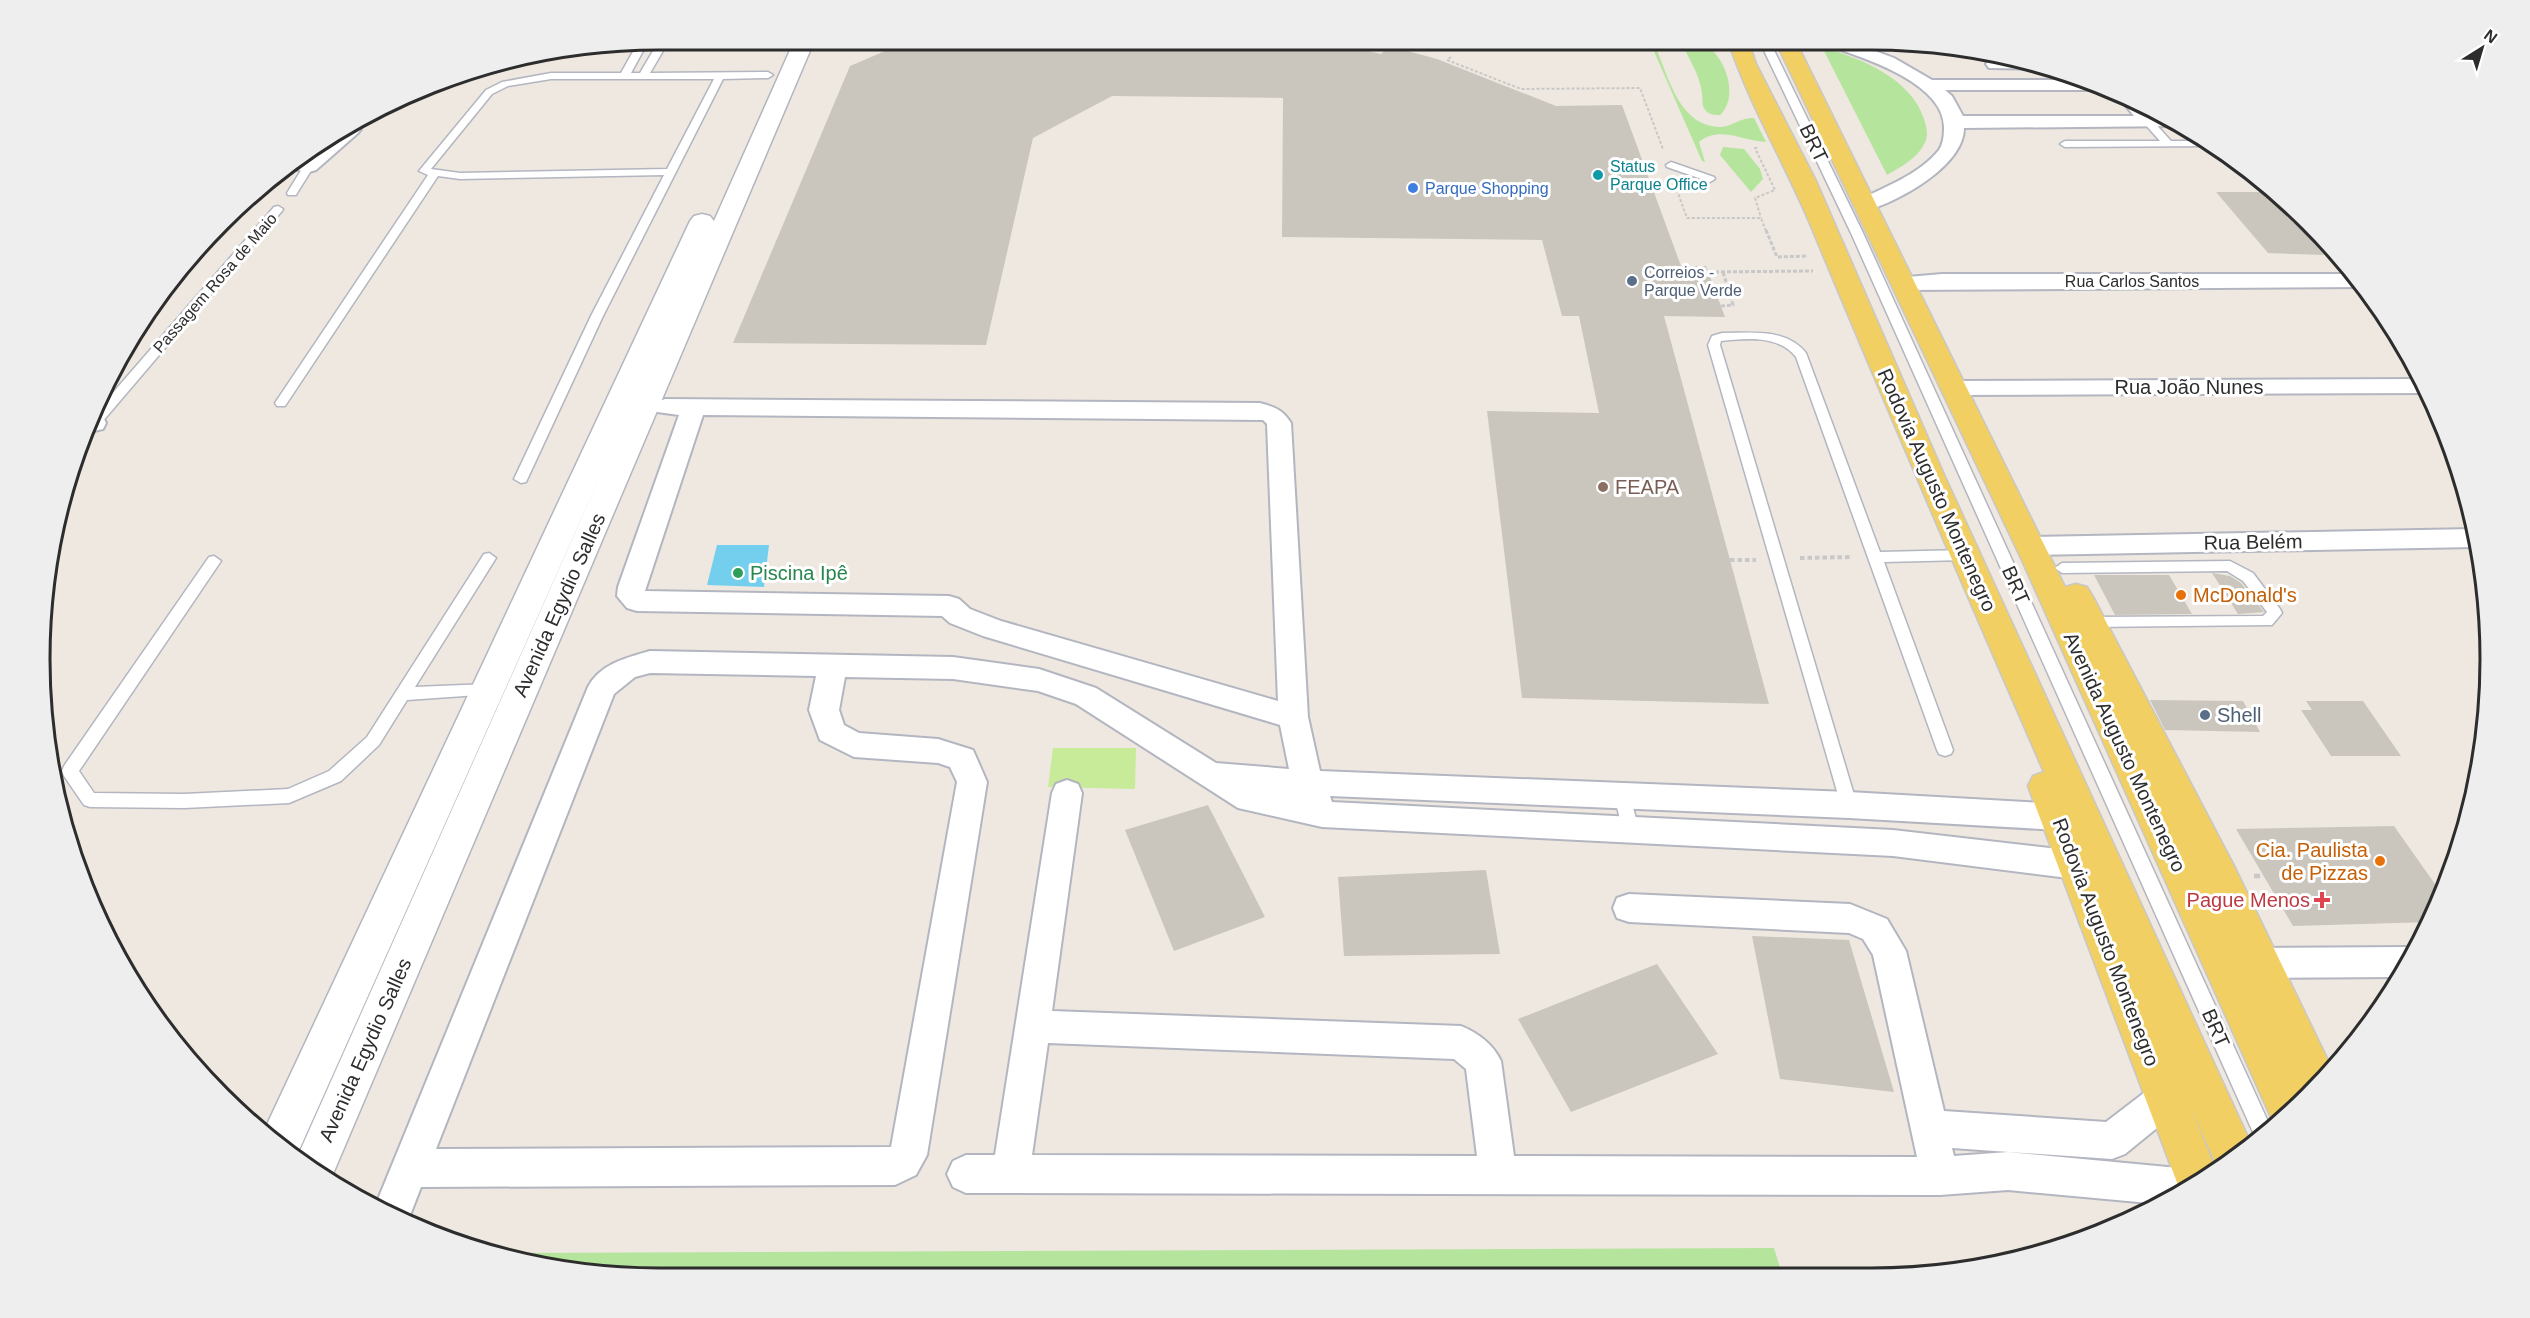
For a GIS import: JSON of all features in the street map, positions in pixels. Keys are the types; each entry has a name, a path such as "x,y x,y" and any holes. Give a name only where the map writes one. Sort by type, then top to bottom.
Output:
{"main road":[{"name":"Rodovia Augusto Montenegro","path":"1746,50 1826,263 1994,618 1990,647 2196,1175"},
{"path":"1790,50 1953,388 2042,557 2090,622 2221,877 2314,1077"},
{"name":"Avenida Augusto Montenegro","path":"2042,557 2181,913 2286,1105"},
{"path":"1994,618 2232,1150"}],"street":[{"name":"Avenida Egydio Salles","path":"282,1138 780,50"},
{"name":"Avenida Egydio Salles","path":"316,1163 800,50"},
{"path":"1858,50 1903,69 1928,85 1951,107 1957,122 1950,149 1932,167 1864,205"},
{"path":"1995,64 2003,64"},
{"path":"1928,85 2075,85"},
{"path":"1986,85 2013,123"},
{"path":"2139,111 2148,122"},
{"path":"1957,122 2159,122"},
{"path":"302,165 309,166 336,142"},
{"name":"Rua Carlos Santos","path":"1904,283 1942,281 2349,281"},
{"name":"Rua João Nunes","path":"1953,388 2416,386"},
{"path":"665,407 1260,411 1272,415 1279,423 1293,717 1308,783 1322,814"},
{"path":"694,407 632,587 631,596 637,601 950,606 960,616 993,629 1293,717"},
{"name":"Rua Belém","path":"2042,557 2469,538"},
{"path":"394,1208 412,1168 602,687 626,669 650,662 953,668 1039,680 1086,696 1249,799 1322,814 1893,843 2076,865"},
{"path":"412,1168 895,1166 903,1162 908,1155 972,782 962,759 938,751 854,745 831,732 824,710 832,667"},
{"path":"1213,775 1308,783 1849,806 2058,818"},
{"path":"1011,1174 1067,793"},
{"path":"1629,908 1850,919 1875,929 1889,951 1940,1176"},
{"path":"2260,963 2400,962"},
{"path":"1032,1026 1461,1043 1484,1061 1498,1175"},
{"path":"1929,1128 2112,1141 2166,1098"},
{"path":"2112,1141 2128,1183"},
{"path":"966,1174 1940,1176 2008,1171 2176,1187"}],"lane":[{"path":"644,75 659,50"},
{"name":"BRT","path":"1748,50 1857,233 2181,913 2261,1127"},
{"path":"625,75 638,51"},
{"path":"671,172 460,176 424,171 489,92 521,80 551,76 768,75"},
{"path":"521,479 597,316 720,76"},
{"path":"2148,122 2168,144"},
{"path":"2065,144 2197,144"},
{"path":"1671,165 1710,179"},
{"path":"292,193 309,166"},
{"path":"280,403 434,174"},
{"name":"Passagem Rosa de Maio","path":"103,409 278,209"},
{"path":"1849,806 1714,345 1716,339 1722,337 1775,338 1786,340 1797,347 1945,750"},
{"path":"1875,557 1965,555"},
{"path":"2042,557 2230,566 2248,577 2275,613 2267,621 2090,622"},
{"path":"214,561 70,771 90,800 184,801 289,796 335,776 373,741 489,558"},
{"path":"402,694 488,690"},
{"path":"1622,796 1631,830"}],"path":[{"path":"1451,57 1447,60 1521,88 1640,88 1663,151"},
{"path":"1755,148 1775,190 1755,198 1777,257 1826,263"},
{"path":"1675,185 1687,218 1761,218"},
{"path":"1709,272 1826,263"},
{"path":"1721,306 1733,305 1722,272"},
{"path":"1730,560 1875,557"}],"green space":[{"path":"1653,50 1657,50 1677,98 1694,118 1705,124 1719,127 1754,118 1766,142 1723,134 1707,137 1699,142 1705,162 1702,161"},
{"path":"1685,50 1712,50 1722,64 1727,75 1729,97 1720,115 1711,114 1704,109 1699,80"},
{"path":"1824,50 1852,57 1882,72 1908,92 1917,105 1926,126 1925,143 1912,159 1887,175"},
{"path":"1723,147 1744,149 1760,169 1763,179 1751,192 1720,155"},
{"path":"1053,748 1136,748 1135,789 1048,787"},
{"path":"1774,1248 1780,1268 659,1268 579,1263 522,1253"}],"water":[{"name":"Piscina Ipê","path":"717,545 769,545 764,587 707,585"}],"building":[{"path":"887,50 1363,50 1381,54 1385,50 1404,50 1437,59 1556,106 1622,105 1681,266 1706,266 1725,317 1664,316 1769,704 1522,698 1487,411 1599,413 1579,316 1562,316 1542,240 1282,237 1283,98 1112,96 1033,138 986,345 733,343 850,66"},
{"path":"2216,192 2262,192 2294,220 2324,255 2268,253"},
{"path":"2212,573 2230,576 2241,583 2264,612 2238,614"},
{"path":"2094,575 2169,575 2192,614 2115,615"},
{"path":"2150,700 2243,701 2260,732 2165,730"},
{"path":"2306,701 2363,701 2401,756 2331,756 2301,710 2312,710"},
{"path":"1208,805 1265,917 1174,951 1125,830"},
{"path":"2394,826 2436,886 2421,922 2293,926 2236,829"},
{"path":"1486,870 1500,954 1344,956 1338,877"},
{"path":"1752,936 1849,940 1894,1092 1780,1079"},
{"path":"1657,964 1718,1054 1571,1112 1518,1019"}],"place":[{"name":"Status Parque Office","path":"1598,175"},
{"name":"Parque Shopping","path":"1413,188"},
{"name":"Correios - Parque Verde","path":"1632,281"},
{"name":"FEAPA","path":"1603,487"},
{"name":"Piscina Ipê","path":"738,573"},
{"name":"McDonald's","path":"2181,595"},
{"name":"Shell","path":"2205,715"},
{"name":"Cia. Paulista de Pizzas","path":"2380,861"},
{"name":"Pague Menos","path":"2322,900"}]}
